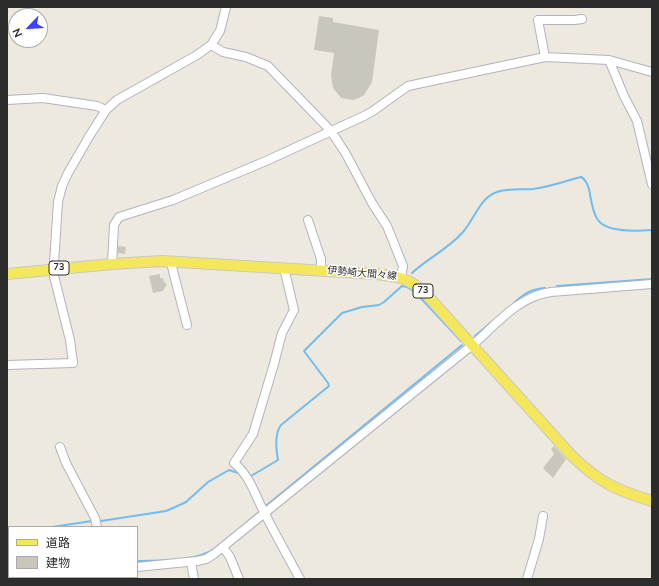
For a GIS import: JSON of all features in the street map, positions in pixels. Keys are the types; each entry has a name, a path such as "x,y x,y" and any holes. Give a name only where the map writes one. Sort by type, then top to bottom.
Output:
{"main road":[{"name":"伊勢崎大間々線","path":"7,274 112,264 173,261 376,274 401,277 409,280 420,288 572,456 590,473 612,487 652,501"}],"street":[{"path":"7,365 73,363 70,340 57,290 54,269 58,202 62,186 90,135 106,110 117,100 197,55 211,45 220,30 226,7"},
{"path":"545,57 538,20 582,19"},
{"path":"211,45 223,52 252,59 268,66 331,131 346,154 387,226 403,266 401,277"},
{"path":"112,264 114,225 119,217 173,200 266,161 373,111 408,86 545,57 609,60 652,72"},
{"path":"609,60 624,96 637,121 652,184"},
{"path":"7,100 43,98 98,106 106,110"},
{"path":"308,220 321,259 321,271"},
{"path":"173,261 172,267 188,325"},
{"path":"284,268 294,310 282,333 252,434 234,463 242,470 248,479 300,579"},
{"path":"138,567 191,562 211,557 472,345 518,305 535,295 551,292 652,284"},
{"path":"60,447 66,463 95,518 97,526"},
{"path":"527,579 539,539 543,516"},
{"path":"223,547 230,557 239,579"},
{"path":"191,562 194,579"}],"building":[{"path":"319,16 333,18 333,22 379,30 372,82 364,95 359,98 353,100 341,98 333,88 331,75 334,53 314,50"},
{"path":"118,246 126,247 125,254 118,253"},
{"path":"160,274 160,278 163,278 164,282 167,284 163,291 153,293 149,276"},
{"path":"554,446 566,459 553,478 543,468 554,454 551,449"}],"waterway":[{"path":"412,273 456,239 466,228 481,204 491,195 501,191 539,188 581,177 585,180 589,189 594,213 602,224 608,227 623,230 652,230"},
{"path":"557,286 652,279"},
{"path":"251,476 278,460 276,446 278,432 281,425 329,386 304,351 342,313 362,307 379,305 402,286 407,287 415,292 461,341"},
{"path":"514,303 528,292 545,288"},
{"path":"475,336 494,320"},
{"path":"267,505 462,345"},
{"path":"101,521 166,511 186,502 208,482 229,470 238,473"},
{"path":"239,529 258,513"},
{"path":"59,526 92,521"},
{"path":"138,561 187,558 197,556 214,549"}]}
